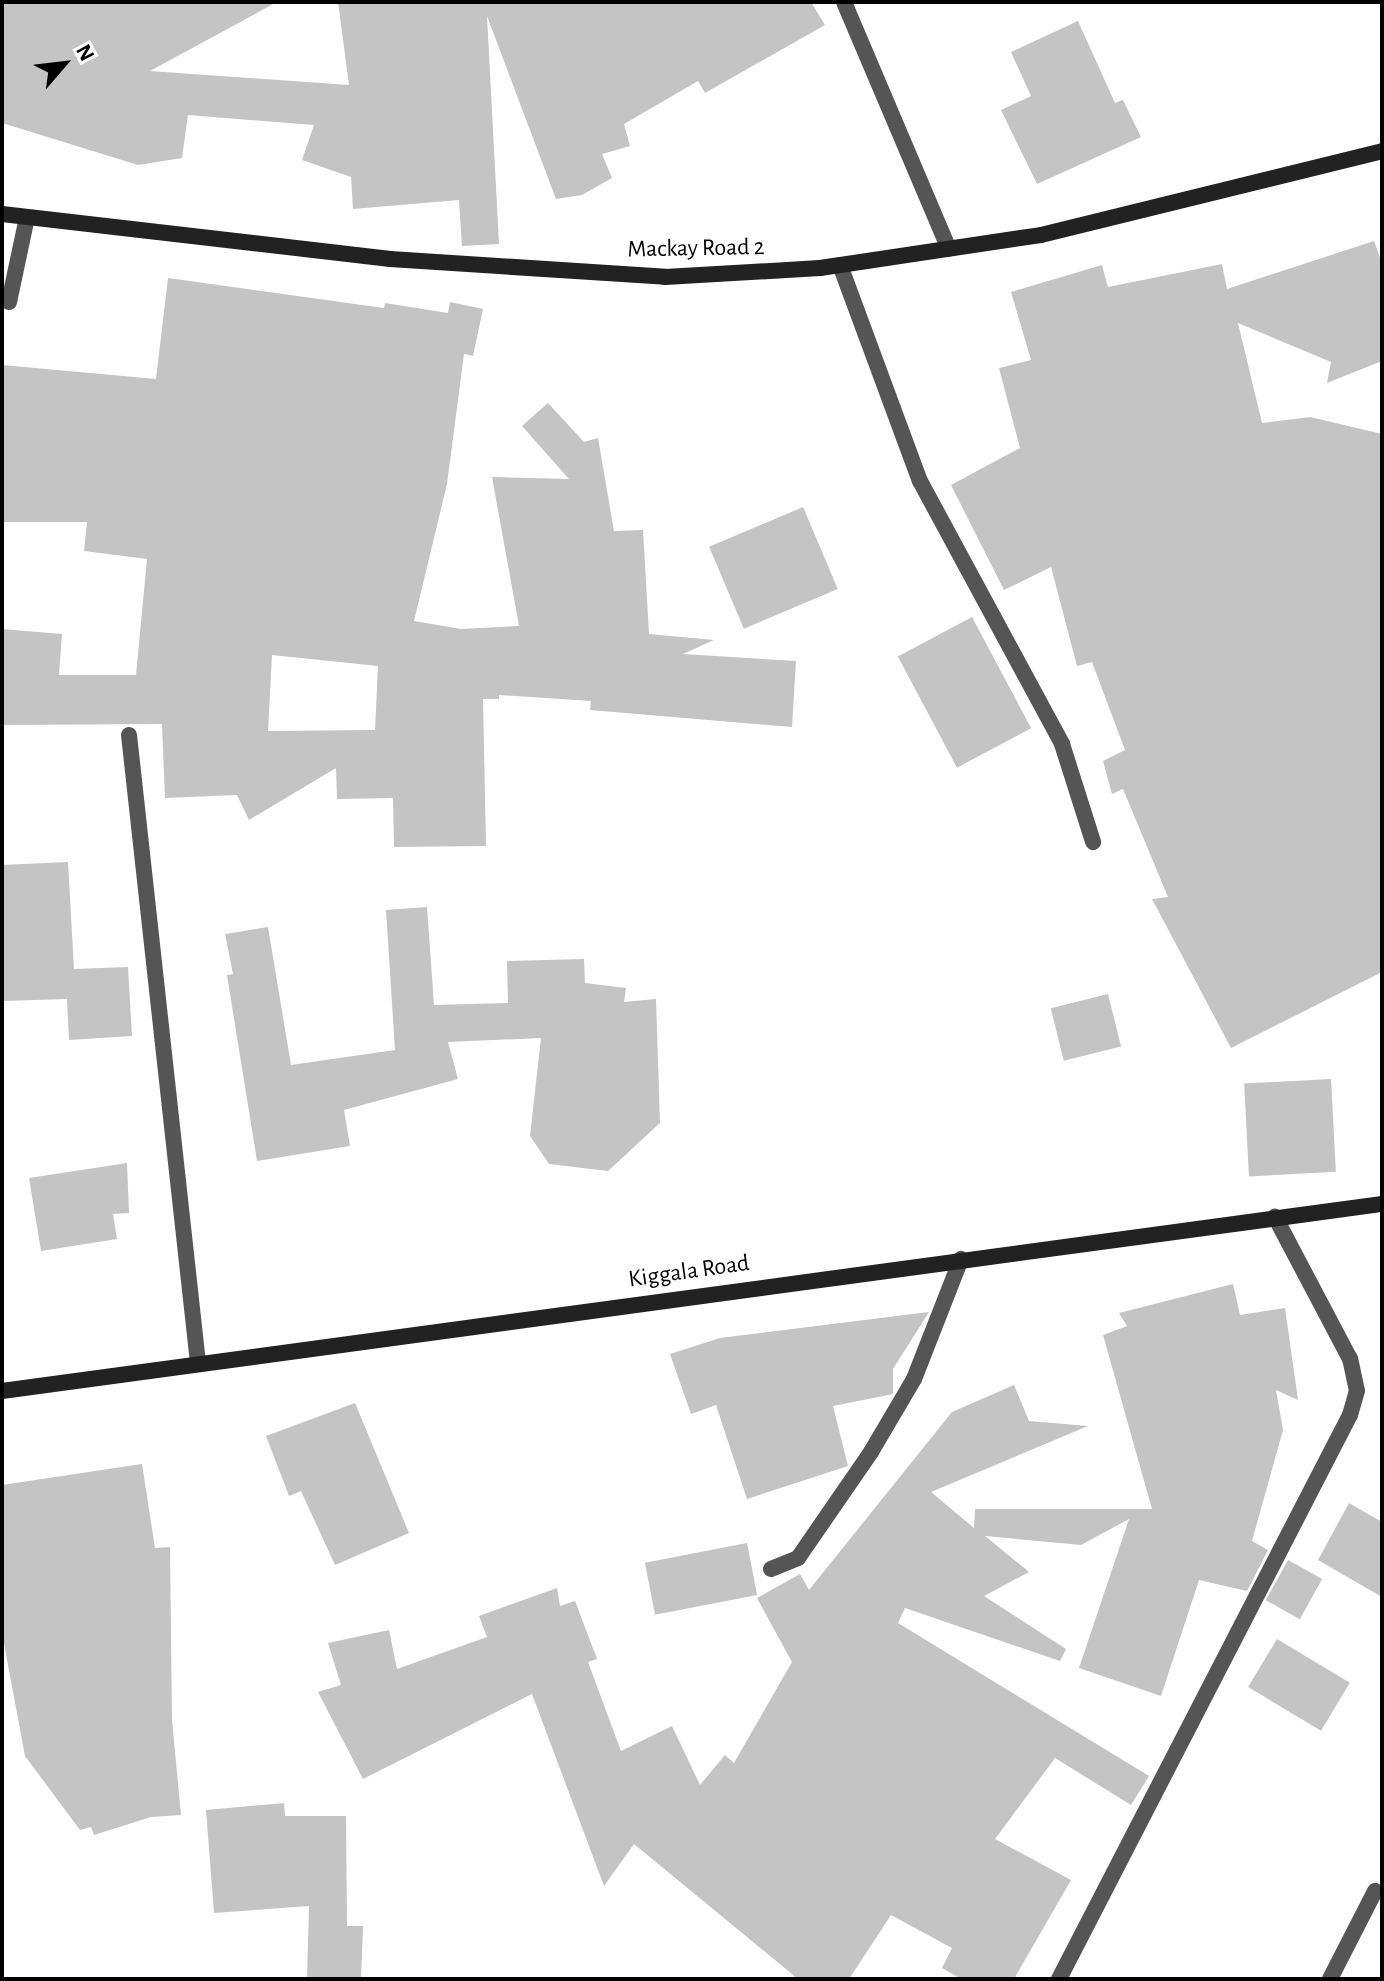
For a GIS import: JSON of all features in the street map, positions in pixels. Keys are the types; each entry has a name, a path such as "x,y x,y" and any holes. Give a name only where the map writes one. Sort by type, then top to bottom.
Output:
{"street":[{"path":"844,2 949,249"},
{"name":"Mackay Road 2","path":"2,214 167,236 547,272 665,277 840,265 1041,235 1382,151"},
{"path":"9,302 27,217"},
{"path":"840,265 920,481 1062,744 1093,842"},
{"path":"129,735 198,1363"},
{"name":"Kiggala Road","path":"2,1391 1382,1204"},
{"path":"1059,1979 1350,1415 1357,1391 1350,1359 1275,1217"},
{"path":"771,1569 798,1558 871,1452 914,1379 961,1259"},
{"path":"1330,1979 1375,1891"}],"building":[{"path":"2,2 277,2 150,71 349,85 338,2 811,2 825,25 705,93 698,81 624,124 630,146 602,154 612,178 582,195 556,199 487,16 499,244 462,246 459,200 353,209 351,177 302,160 314,125 188,115 182,158 138,165 2,123"},
{"path":"1078,21 1115,103 1123,100 1141,137 1037,184 1001,110 1031,96 1011,52"},
{"path":"1374,241 1382,263 1382,361 1327,383 1331,362 1238,323 1262,423 1310,417 1382,434 1382,972 1231,1048 1152,899 1168,897 1123,789 1112,794 1103,761 1125,750 1092,662 1077,666 1051,567 1004,590 951,485 1020,448 999,368 1031,360 1011,292 1102,265 1108,287 1222,264 1227,289"},
{"path":"168,278 384,308 385,303 448,313 450,302 483,309 473,356 464,354 447,484 414,621 461,629 519,626 492,477 569,479 522,426 548,403 584,442 598,438 614,531 643,530 649,634 714,640 683,654 796,661 792,727 590,710 591,701 499,695 499,699 483,699 486,846 394,847 393,798 337,799 336,768 249,820 237,795 165,798 162,724 2,725 2,629 62,634 59,675 136,675 147,559 84,551 87,522 2,522 2,365 156,379","holes":["272,655 378,666 375,730 268,731"]},
{"path":"803,507 838,589 744,629 709,547"},
{"path":"972,617 1031,728 957,768 898,656"},
{"path":"68,862 74,969 128,967 132,1036 69,1040 67,999 2,1001 2,865"},
{"path":"427,907 434,1005 508,1003 507,961 584,959 585,983 626,988 624,1002 656,999 660,1123 608,1171 549,1164 530,1136 541,1038 448,1042 458,1079 344,1110 350,1146 257,1161 227,975 233,974 225,934 268,927 291,1065 395,1050 386,910"},
{"path":"1108,994 1121,1046 1064,1061 1051,1008"},
{"path":"1331,1079 1336,1172 1249,1176 1244,1084"},
{"path":"127,1163 129,1213 113,1214 117,1239 41,1251 29,1178"},
{"path":"1233,1284 1240,1315 1285,1308 1298,1400 1276,1390 1283,1430 1252,1541 1268,1550 1247,1591 1199,1580 1161,1696 1079,1668 1129,1519 1081,1545 985,1536 1029,1572 984,1596 1066,1649 1060,1661 905,1608 898,1623 1149,1776 1131,1805 1055,1758 995,1839 1071,1880 1014,1979 961,1979 942,1968 952,1948 891,1915 849,1979 798,1979 634,1844 604,1886 532,1694 363,1779 318,1692 341,1685 328,1643 389,1630 397,1669 487,1637 479,1616 557,1588 560,1606 575,1601 597,1659 588,1662 621,1751 672,1726 700,1785 725,1755 734,1763 792,1662 757,1598 800,1574 809,1590 952,1412 1014,1385 1029,1421 1088,1426 931,1492 974,1528 975,1509 1152,1509 1103,1335 1127,1326 1119,1313"},
{"path":"929,1312 893,1369 893,1394 833,1406 848,1466 747,1499 716,1405 691,1414 670,1354 720,1338"},
{"path":"355,1403 409,1533 335,1565 301,1491 289,1496 266,1436"},
{"path":"142,1464 155,1548 170,1547 172,1720 181,1815 151,1817 94,1835 91,1827 80,1830 25,1756 2,1633 2,1485"},
{"path":"1349,1503 1382,1522 1382,1597 1318,1560"},
{"path":"747,1543 757,1595 655,1615 645,1563"},
{"path":"1288,1560 1322,1579 1300,1619 1266,1600"},
{"path":"1277,1639 1350,1683 1321,1731 1248,1687"},
{"path":"284,1803 285,1816 346,1816 347,1926 363,1926 361,1979 307,1979 309,1906 214,1913 206,1810"}]}
